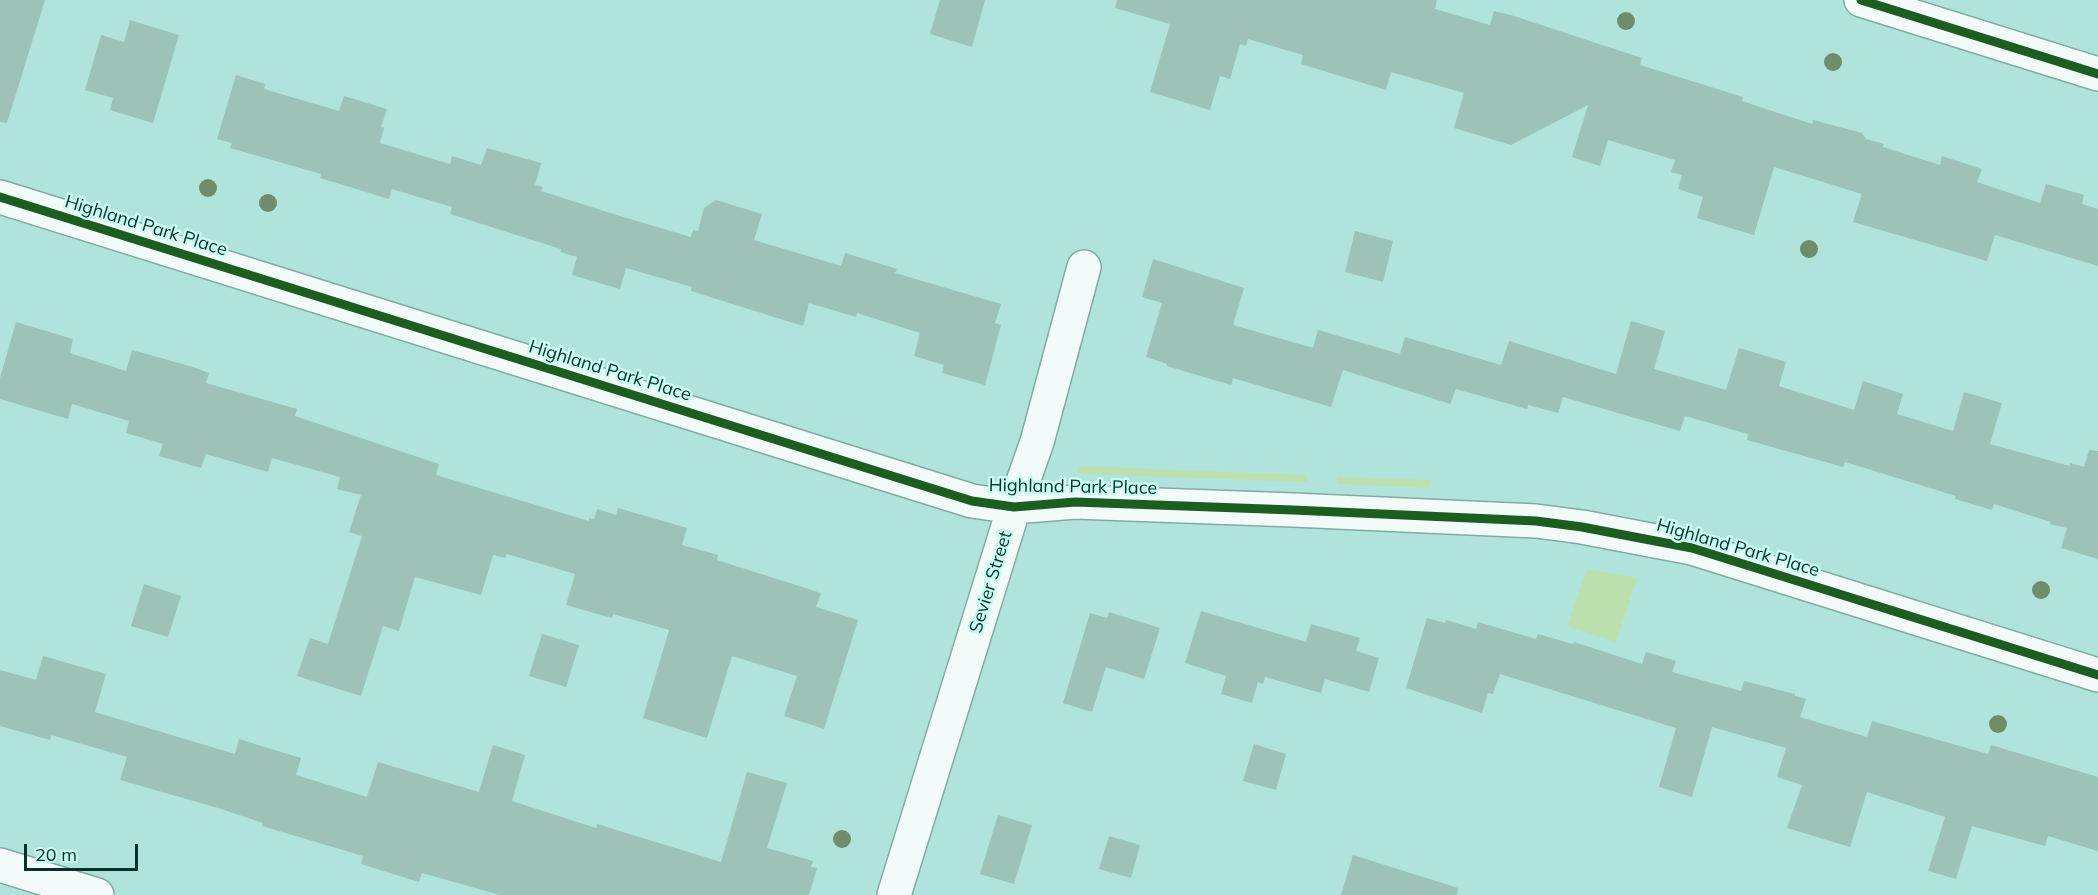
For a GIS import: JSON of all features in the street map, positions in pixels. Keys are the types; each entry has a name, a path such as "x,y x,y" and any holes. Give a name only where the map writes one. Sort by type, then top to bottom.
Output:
{"street":[{"path":"1861,0 2098,74"},
{"name":"Highland Park Place","path":"0,197 972,501 1014,507 1075,502 1471,518 1536,521 1582,527 1692,548 2098,675"},
{"name":"Sevier Street","path":"894,895 1014,507 1037,442 1084,267"},
{"path":"0,865 97,895"}],"green space":[{"path":"1080,466 1307,475 1307,482 1085,474 1078,473"},
{"path":"1337,477 1432,480 1430,488 1337,484"},
{"path":"1587,569 1637,578 1616,642 1567,626"}],"building":[{"path":"0,0 45,0 7,123 0,122"},
{"path":"940,0 985,0 972,47 930,34"},
{"path":"1117,0 1437,0 1435,9 1490,25 1494,11 1514,16 1642,58 1640,65 1743,97 1742,101 1812,124 1813,120 1862,133 1866,139 1884,144 1883,147 1940,165 1942,156 1982,169 1977,182 2040,203 2046,184 2084,195 2082,204 2098,209 2098,266 1995,235 1987,261 1853,222 1862,194 1774,167 1754,235 1697,218 1703,197 1678,189 1682,175 1671,172 1675,160 1608,140 1600,166 1572,157 1588,105 1511,145 1454,128 1464,93 1391,72 1386,90 1301,64 1303,55 1248,39 1246,46 1240,44 1230,79 1220,76 1210,110 1150,92 1170,24 1115,8"},
{"path":"130,20 179,35 153,123 110,110 113,98 85,90 101,35 124,42"},
{"path":"236,75 265,84 264,89 339,111 344,96 387,109 381,127 384,128 380,143 450,164 452,156 481,165 487,148 541,163 535,185 543,187 541,191 620,216 691,237 693,230 698,231 704,208 716,200 762,214 754,240 841,266 845,253 897,269 895,273 1001,304 995,323 1001,325 985,385 942,373 944,365 914,356 920,333 857,313 856,317 809,303 803,326 691,291 692,287 626,268 620,289 572,275 577,257 560,252 561,249 450,214 452,207 392,189 389,199 320,178 321,174 230,148 232,143 217,139"},
{"path":"1355,231 1393,241 1383,282 1345,272"},
{"path":"1153,259 1244,288 1233,325 1313,348 1318,330 1400,354 1405,337 1501,365 1509,341 1616,374 1631,321 1665,331 1654,369 1726,390 1739,348 1786,362 1779,386 1854,410 1863,381 1903,394 1897,414 1953,431 1964,392 2002,403 1990,444 2070,466 2070,463 2084,467 2089,450 2098,451 2098,559 2061,548 2067,528 2050,524 2051,522 1994,504 1992,510 1955,499 1956,496 1845,462 1843,467 1747,440 1748,434 1685,416 1680,431 1563,397 1558,413 1528,405 1527,409 1456,389 1450,404 1343,370 1331,407 1233,378 1231,385 1167,366 1167,364 1146,357 1162,303 1142,297"},
{"path":"16,322 73,339 70,353 126,371 132,350 193,367 209,373 206,383 297,409 295,416 439,464 436,475 589,521 589,518 594,519 597,509 616,515 618,508 687,528 682,545 718,555 717,560 821,593 816,607 858,620 824,729 784,716 797,676 732,656 707,738 643,718 669,630 613,614 612,618 566,605 575,574 507,554 505,558 493,555 481,595 415,577 399,631 383,626 361,696 297,676 310,638 328,644 362,536 349,532 361,495 337,489 340,477 272,458 268,472 206,454 201,468 159,456 163,444 126,433 129,421 72,404 68,419 0,399 0,378"},
{"path":"144,584 181,596 168,637 131,626"},
{"path":"1201,611 1306,642 1311,624 1360,638 1356,651 1379,658 1369,692 1325,679 1321,693 1265,677 1263,684 1258,682 1252,703 1221,694 1226,676 1185,663"},
{"path":"1109,612 1160,628 1144,679 1106,667 1092,712 1063,703 1090,613 1107,618"},
{"path":"1427,618 1445,623 1446,620 1476,629 1478,622 1536,639 1538,634 1573,644 1574,642 1642,664 1646,652 1676,661 1672,672 1741,691 1744,681 1795,694 1795,696 1806,699 1800,717 1867,737 1872,721 1988,754 1991,745 2098,777 2098,851 2048,836 2045,846 1972,826 1956,879 1928,871 1945,817 1867,792 1850,847 1787,828 1802,785 1777,777 1786,748 1712,727 1692,797 1659,787 1676,728 1500,674 1493,694 1488,693 1482,713 1406,688"},
{"path":"542,634 579,645 566,687 529,676"},
{"path":"43,656 106,674 95,712 235,754 239,739 301,758 296,775 367,797 378,762 479,792 493,745 525,755 512,801 596,828 597,824 721,862 747,772 787,783 767,848 813,861 811,867 817,868 809,895 500,895 422,873 419,882 361,864 363,856 262,826 263,823 218,808 120,780 127,757 51,735 50,740 0,726 0,670 36,680"},
{"path":"1254,744 1286,754 1276,790 1243,781"},
{"path":"998,815 1032,825 1014,884 980,874"},
{"path":"1109,836 1140,845 1131,878 1099,869"},
{"path":"1353,855 1458,888 1457,895 1341,895"}],"cycle path":[{"path":"1861,0 2098,74"},
{"path":"0,197 972,501 1014,507 1075,502 1293,510 1536,521 1582,527 1692,548 2098,675"}]}
